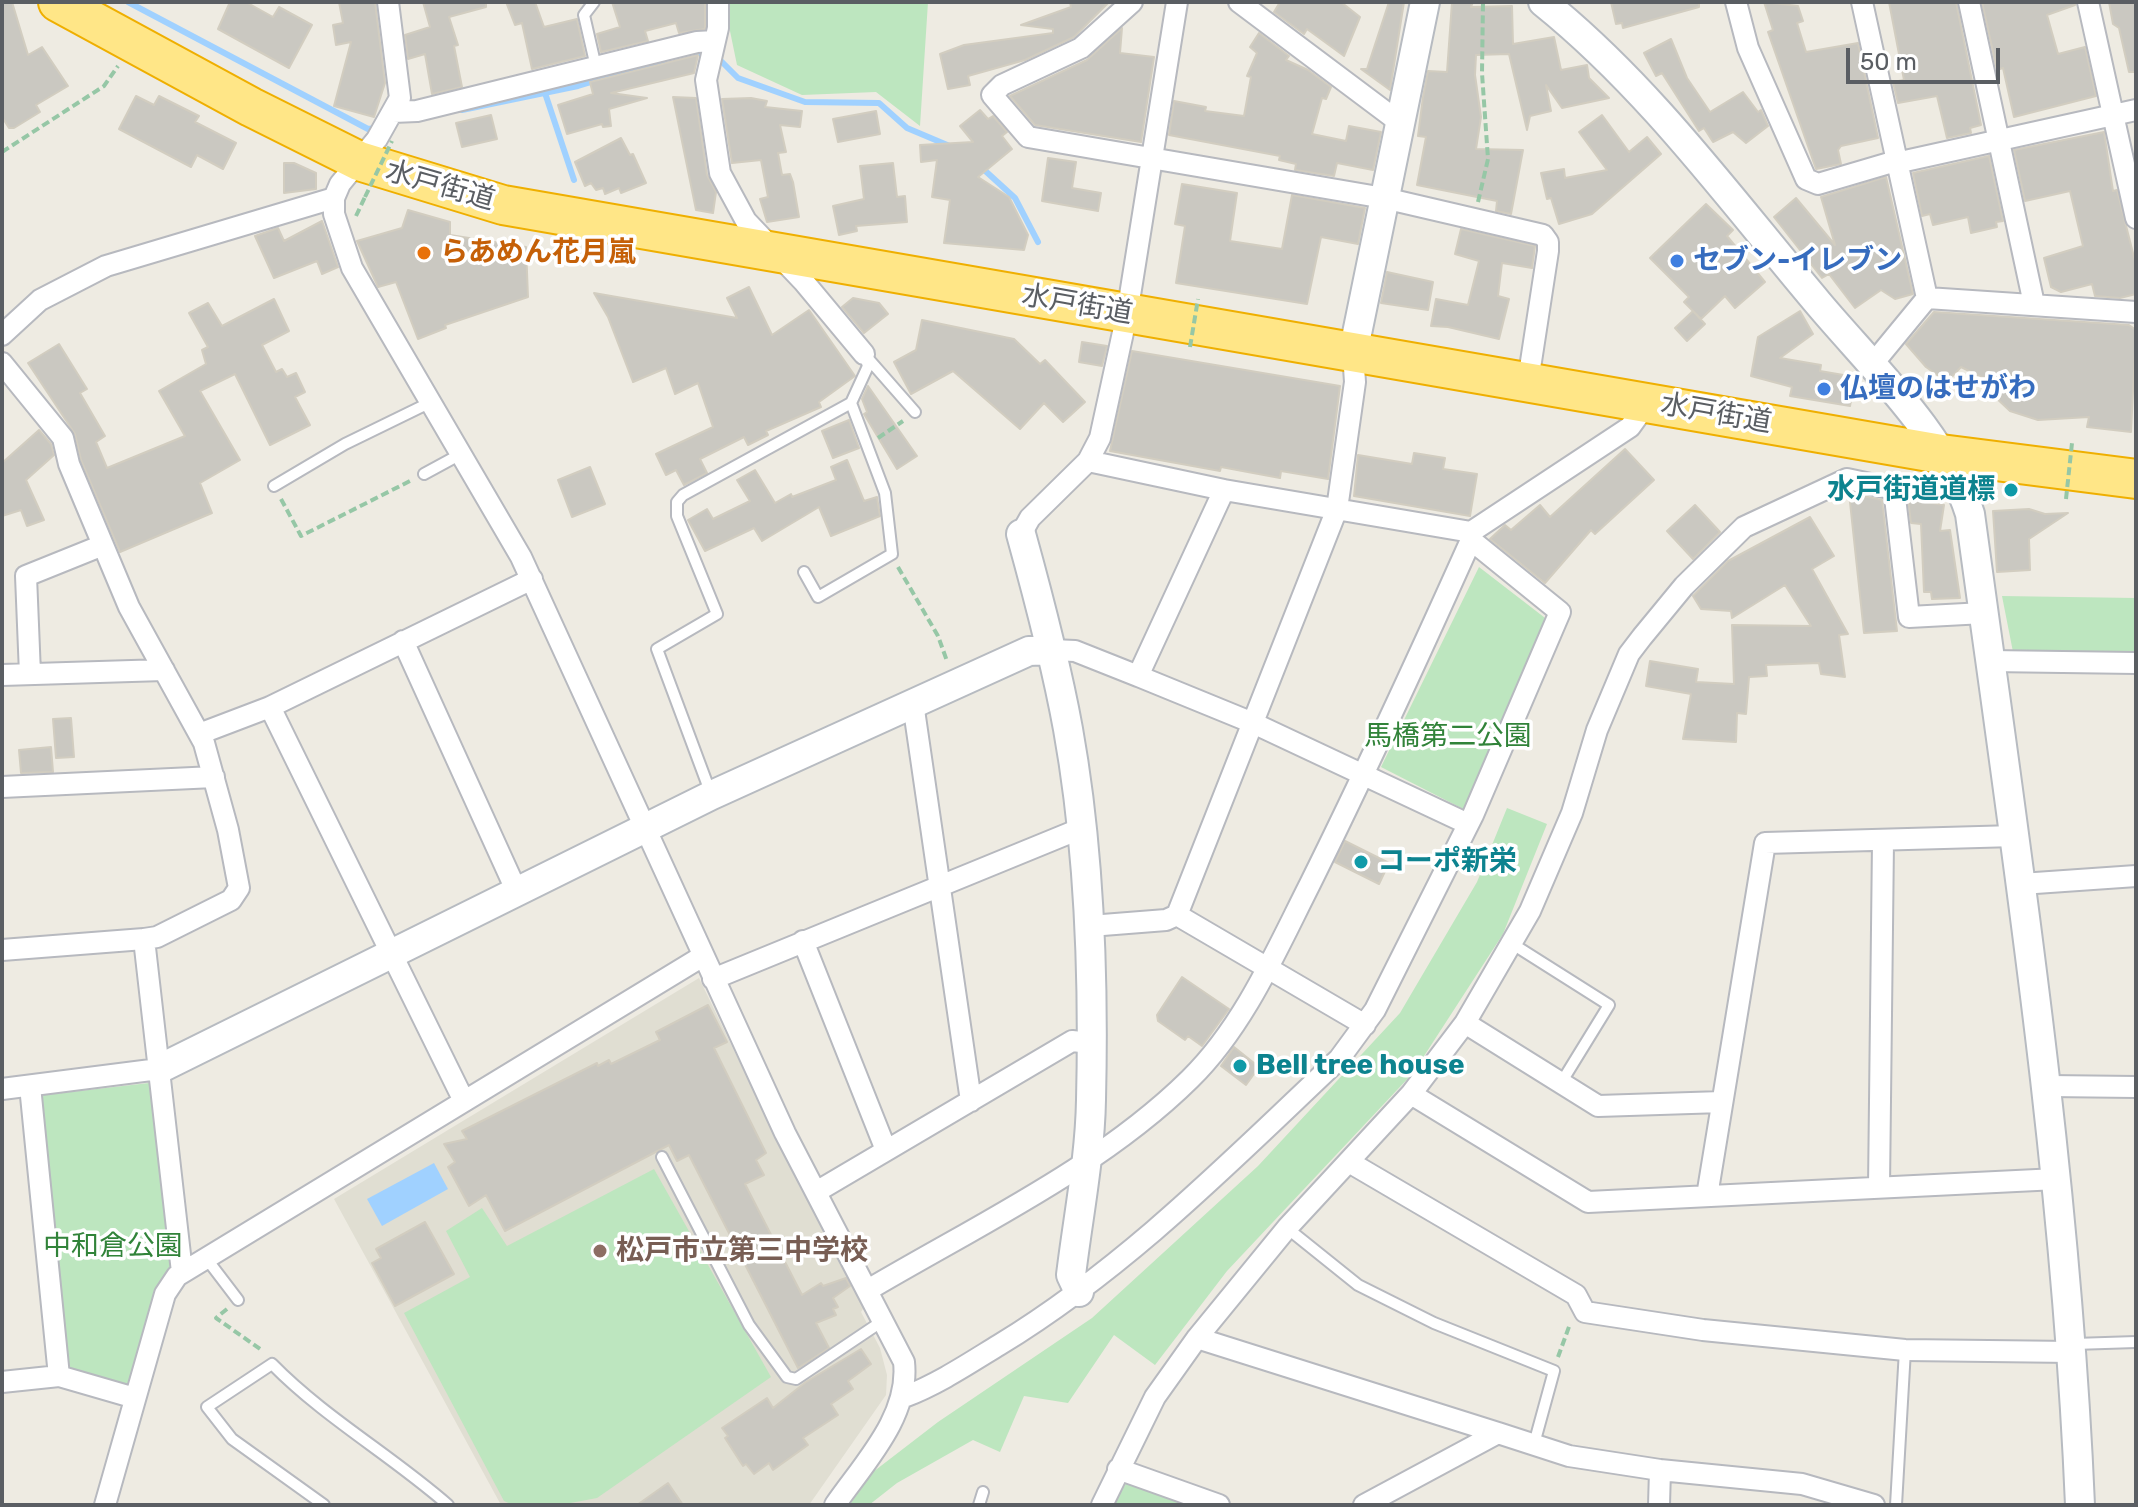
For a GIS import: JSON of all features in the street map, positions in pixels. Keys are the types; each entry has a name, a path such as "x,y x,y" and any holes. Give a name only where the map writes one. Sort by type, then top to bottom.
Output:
{"highway":[{"name":"水戸街道","path":"58,2 237,100 374,159 503,205 1941,454 2135,472"}],"street":[{"path":"388,2 400,98 374,159 340,184 334,198 334,214 352,268 532,579 713,979 816,1192 904,1362 904,1397 886,1431 835,1505"},
{"path":"718,2 706,80 720,173 746,221 864,354"},
{"path":"1132,2 1081,48 1002,85 992,95 1028,137 1384,198 1543,235 1548,242 1528,381"},
{"path":"1079,1292 1071,1275 1091,1102 1090,926 1082,828 1052,650 1021,534 1030,518 1088,461 1100,438 1127,314 1177,2"},
{"path":"1239,2 1399,122"},
{"path":"1090,926 1166,920 1177,915 1337,509 1355,382 1353,353 1425,2"},
{"path":"1543,2 1593,45 1657,113 1871,366 1941,454 1970,514 2048,1086 2072,1348 2080,1505"},
{"path":"1736,2 1759,76 1806,179 1818,184 1896,162 2136,110"},
{"path":"1862,2 1927,298"},
{"path":"1969,2 2034,304"},
{"path":"2088,2 2136,218"},
{"path":"391,115 697,42 712,51"},
{"path":"2,335 40,300 106,266 334,198"},
{"path":"1871,366 1927,298"},
{"path":"1927,298 2136,312"},
{"path":"2,363 63,438 69,464 129,607 199,734 214,777 239,888 231,900 157,937 2,950"},
{"path":"868,1290 1086,1161 1150,1117 1224,1041 1268,967 1364,776 1471,536 1630,427 1648,402"},
{"path":"904,1397 929,1388 1079,1292 1167,1222 1339,1059 1365,1025 1466,823 1473,815 1560,612 1471,536 1088,461"},
{"path":"1102,1505 1155,1397 1197,1338 1287,1228 1411,1094 1465,1023 1530,911 1572,813 1597,730 1629,654 1684,586 1744,527 1847,479 1894,489 1909,617 1984,613"},
{"path":"1138,676 1224,490"},
{"path":"30,674 26,576 103,545"},
{"path":"199,734 270,707 532,579"},
{"path":"403,641 517,892"},
{"path":"2,1089 159,1069 395,955 712,795 1029,651 1075,651 1253,723 1466,823"},
{"path":"1990,661 2135,670"},
{"path":"2,675 164,670"},
{"path":"913,703 971,1101"},
{"path":"270,707 395,955 464,1101"},
{"path":"2,787 214,777"},
{"path":"713,979 1082,828"},
{"path":"1707,1196 1765,843 2015,836"},
{"path":"1879,1187 1883,842"},
{"path":"2021,884 2136,876"},
{"path":"1177,915 1365,1025"},
{"path":"144,939 182,1272"},
{"path":"803,941 886,1150"},
{"path":"105,1505 165,1294 182,1272 703,956"},
{"path":"1465,1023 1598,1106 1722,1102"},
{"path":"816,1192 1072,1041 1091,1043"},
{"path":"30,1086 59,1376"},
{"path":"2048,1086 2136,1087"},
{"path":"1411,1094 1588,1202 2057,1179"},
{"path":"1349,1162 1576,1295 1585,1312 1703,1330 1905,1350 2072,1348"},
{"path":"1197,1338 1569,1456 1660,1470 1802,1484 1874,1505"},
{"path":"2,1382 59,1376 135,1398"},
{"path":"1364,1505 1498,1433"},
{"path":"1118,1469 1219,1505"},
{"path":"1659,1505 1660,1470"}],"lane":[{"path":"594,2 584,15 596,68"},
{"path":"712,795 657,649 717,614 677,516 677,502 683,495 851,403 868,366 864,354"},
{"path":"864,354 915,412"},
{"path":"274,486 345,444 429,403"},
{"path":"804,572 818,597 892,554 885,493 851,403"},
{"path":"424,474 459,455"},
{"path":"1511,943 1609,1005 1561,1083"},
{"path":"662,1157 749,1325 787,1377 796,1379 884,1320"},
{"path":"1287,1228 1358,1285 1434,1323 1554,1371 1534,1444"},
{"path":"206,1258 238,1300"},
{"path":"2072,1348 2136,1342"},
{"path":"1896,1505 1905,1350"},
{"path":"324,1505 232,1439 207,1407 272,1364 306,1398 412,1473 448,1505"},
{"path":"979,1505 983,1492"}],"path":[{"path":"1474,219 1488,159 1482,73 1483,2"},
{"path":"2,152 104,86 120,65"},
{"path":"1190,347 1198,299"},
{"path":"867,446 915,412"},
{"path":"2066,499 2072,443"},
{"path":"274,486 301,536 424,474"},
{"path":"892,554 938,636 956,684"},
{"path":"238,1300 216,1318 268,1355 272,1364"},
{"path":"1554,1371 1574,1312 1582,1306"}],"shaded area":[{"name":"松戸市立第三中学校","path":"699,978 785,1156 866,1304 861,1312 880,1348 887,1375 886,1395 809,1505 501,1505 334,1199"}],"green space":[{"path":"724,2 928,2 920,126 876,92 802,95 737,65"},
{"name":"馬橋第二公園","path":"1479,567 1549,621 1469,812 1381,767"},
{"path":"2002,596 2136,598 2136,657 2013,652"},
{"path":"1507,808 1547,824 1503,934 1413,1073 1227,1271 1155,1365 1114,1335 1068,1403 1024,1396 1000,1452 973,1440 897,1483 869,1505 851,1503 873,1472 938,1422 1092,1318 1258,1166 1400,1013 1477,882"},
{"name":"中和倉公園","path":"149,1083 154,1087 175,1263 159,1285 132,1382 125,1385 73,1371 66,1363 39,1101 44,1095"},
{"path":"654,1169 771,1377 597,1498 560,1505 513,1505 504,1501 404,1313 470,1277 446,1231 482,1208 507,1246"},
{"path":"1127,1482 1192,1505 1113,1505"}],"water":[{"path":"434,1163 448,1189 382,1226 367,1199"}],"building":[{"path":"2,2 12,2 28,55 42,47 68,86 36,105 40,112 14,128 9,128 2,117"},
{"path":"230,2 246,2 273,17 279,7 312,25 289,68 218,29"},
{"path":"339,2 375,2 385,83 374,117 334,106 351,42 336,45 333,25 343,23"},
{"path":"423,2 486,2 486,7 449,17 458,45 454,46 462,87 432,94 425,54 408,59 405,35 430,27"},
{"path":"506,2 535,2 544,27 577,19 585,56 532,69 522,23 515,25"},
{"path":"612,2 705,2 705,29 679,33 676,23 645,31 648,41 601,52 597,34 620,27"},
{"path":"1070,2 1109,2 1074,37 1025,60 968,76 970,85 948,89 940,54 964,45 1053,33 1053,29 1021,25 1071,7"},
{"path":"1280,2 1341,2 1360,17 1344,56 1307,29 1304,34 1274,12"},
{"path":"1389,2 1404,2 1390,90 1361,69 1367,69"},
{"path":"1452,2 1473,2 1471,7 1512,6 1513,44 1554,37 1561,70 1587,65 1589,78 1609,98 1562,108 1546,85 1551,111 1530,116 1527,130 1509,54 1476,55 1475,75 1481,117 1476,149 1523,150 1511,214 1496,211 1497,201 1417,185 1426,137 1418,136 1423,97 1428,71 1447,72"},
{"path":"1611,2 1699,2 1699,7 1623,28 1622,23 1616,24"},
{"path":"1764,2 1798,6 1803,21 1797,23 1806,52 1858,43 1878,138 1841,146 1838,150 1841,164 1816,169 1768,32 1773,30"},
{"path":"1889,2 1956,2 1981,125 1970,128 1971,133 1947,138 1937,96 1898,103 1893,82 1904,80"},
{"path":"1982,2 2075,2 2075,5 2047,15 2058,54 2085,47 2096,96 2014,117 2003,68 1997,70"},
{"path":"2109,2 2136,2 2136,72 2129,72 2119,28 2113,24"},
{"path":"1122,28 1120,53 1154,57 1141,142 1035,125 1010,96 1087,60"},
{"path":"1259,33 1289,56 1286,60 1308,70 1331,87 1326,99 1322,98 1312,134 1346,141 1349,126 1381,132 1373,170 1337,163 1334,176 1295,170 1296,164 1279,160 1280,156 1169,135 1174,101 1206,107 1205,111 1244,116 1251,77 1247,76 1257,53 1250,47"},
{"path":"1671,39 1687,78 1710,112 1743,92 1758,112 1761,110 1768,126 1746,143 1733,132 1713,142 1704,128 1699,131 1662,73 1656,76 1644,53"},
{"path":"698,55 694,73 611,93 647,98 609,109 611,126 603,127 602,124 567,134 558,105 593,94 590,82"},
{"path":"136,96 154,105 159,96 199,116 195,122 236,143 223,169 197,155 191,167 119,129"},
{"path":"673,97 696,98 707,175 716,192 713,213 696,210"},
{"path":"722,99 767,101 765,107 802,111 800,127 780,125 786,152 778,153 782,175 790,174 793,182 799,217 767,222 760,199 768,197 761,160 732,163"},
{"path":"980,110 988,119 993,116 1007,132 1002,136 1012,149 978,177 1009,197 1028,235 1024,250 944,243 950,200 932,197 937,160 921,162 920,145 973,142 960,126"},
{"path":"876,111 880,134 838,142 833,119"},
{"path":"491,115 497,139 462,147 456,123"},
{"path":"1602,115 1629,152 1647,137 1661,154 1592,214 1559,224 1551,198 1547,199 1541,173 1564,169 1565,178 1607,170 1579,132"},
{"path":"2104,132 2113,191 2117,190 2136,265 2136,294 2120,298 2095,296 2092,284 2061,292 2051,287 2044,258 2083,246 2070,191 2025,201 2014,150"},
{"path":"621,138 630,155 633,154 646,183 621,193 619,188 605,194 603,188 596,190 591,183 585,186 575,162"},
{"path":"1989,156 2003,221 1996,222 1997,227 1971,233 1968,217 1933,225 1930,214 1922,216 1913,173"},
{"path":"1048,158 1076,162 1072,188 1101,193 1098,211 1042,201"},
{"path":"284,163 294,163 316,173 316,189 284,193"},
{"path":"893,163 897,197 905,196 907,222 856,226 857,231 839,235 833,206 864,199 860,166"},
{"path":"1886,177 1913,294 1895,299 1881,290 1855,308 1829,274 1822,278 1774,217 1796,198 1835,245 1821,197"},
{"path":"1182,184 1237,193 1230,241 1282,249 1292,195 1365,208 1358,244 1321,237 1307,304 1176,283 1185,226 1175,224"},
{"path":"1706,204 1733,230 1727,236 1765,282 1735,308 1725,296 1701,319 1684,302 1689,297 1650,258"},
{"path":"408,210 450,222 450,235 526,247 528,297 445,325 446,328 418,339 396,282 378,287 357,241 402,228"},
{"path":"322,221 338,267 322,274 317,261 274,278 255,236 278,228 284,241"},
{"path":"1461,229 1535,246 1532,268 1502,263 1498,296 1509,299 1499,339 1431,326 1436,299 1468,305 1479,261 1455,254"},
{"path":"1387,272 1433,282 1428,310 1381,303"},
{"path":"749,287 772,335 809,310 855,376 819,402 821,407 766,431 768,435 748,445 744,437 700,459 707,473 684,485 676,470 666,475 656,454 713,427 698,383 675,394 666,368 633,382 608,317 594,293 737,318 727,298"},
{"path":"853,298 879,303 888,314 864,333 842,307"},
{"path":"274,299 289,331 262,345 276,372 282,369 287,377 296,373 305,392 295,397 310,425 270,445 235,374 200,391 240,460 200,483 212,513 120,552 81,460 75,434 28,363 59,344 87,389 80,393 105,436 96,442 107,468 185,436 159,391 206,364 202,350 208,347 189,313 208,303 222,326"},
{"path":"1693,311 1705,324 1687,341 1675,328"},
{"path":"1800,311 1813,334 1780,358 1821,365 1820,371 1855,377 1850,406 1790,396 1792,387 1751,376 1758,337"},
{"path":"1934,312 2129,325 2136,330 2131,432 2087,427 2089,417 2038,420 2010,411 1993,395 1991,382 1961,367 1947,382 1926,367 1906,344"},
{"path":"922,320 1014,339 1040,364 1045,360 1085,402 1063,422 1044,403 1020,429 953,371 911,394 894,362 916,350"},
{"path":"1082,342 1107,346 1102,366 1079,362"},
{"path":"1132,351 1340,386 1328,479 1281,471 1280,478 1221,467 1220,471 1110,451"},
{"path":"868,386 917,456 897,469 864,414 867,412 862,399"},
{"path":"849,420 859,448 833,458 822,431"},
{"path":"39,430 51,444 54,455 26,480 44,520 27,526 21,510 2,516 2,463"},
{"path":"1625,449 1654,480 1595,534 1591,530 1545,583 1490,539 1505,525 1511,530 1540,505 1550,517"},
{"path":"1414,453 1445,458 1443,469 1477,474 1470,516 1354,496 1358,455 1412,464"},
{"path":"847,460 864,501 877,497 880,516 831,536 819,507 762,541 754,528 705,551 688,520 707,509 713,519 750,501 737,480 755,470 775,503 791,494 792,497 836,480 831,467"},
{"path":"590,467 605,504 572,517 558,480"},
{"path":"1849,493 1882,500 1897,631 1864,633"},
{"path":"1908,499 1944,505 1940,531 1950,530 1960,598 1932,599 1931,592 1924,592 1921,524 1911,523"},
{"path":"1695,505 1720,532 1693,559 1667,531"},
{"path":"2029,509 2045,514 2068,513 2029,539 2030,570 1997,572 1993,511"},
{"path":"1810,517 1834,556 1812,569 1848,634 1839,635 1845,677 1821,674 1819,663 1766,665 1767,676 1749,677 1746,714 1737,713 1736,742 1683,739 1691,694 1646,686 1650,661 1698,669 1696,682 1734,684 1732,625 1811,626 1785,585 1732,618 1731,611 1701,609 1693,596 1728,561"},
{"path":"71,718 74,757 56,758 53,719"},
{"path":"51,747 53,772 21,773 19,750"},
{"name":"コーポ新栄","path":"1345,841 1389,863 1379,884 1335,862"},
{"path":"1182,977 1229,1009 1202,1046 1188,1036 1185,1040 1158,1021 1157,1015"},
{"path":"708,1005 727,1042 714,1048 766,1153 756,1160 764,1175 745,1184 802,1295 821,1283 823,1286 846,1278 850,1286 833,1298 838,1307 833,1309 836,1315 816,1323 829,1348 798,1368 689,1155 677,1161 669,1145 505,1231 486,1195 469,1206 448,1167 455,1162 444,1144 467,1139 462,1131 597,1063 598,1066 609,1060 611,1064 660,1040 656,1032"},
{"name":"Bell tree house","path":"1234,1047 1259,1067 1246,1085 1221,1066"},
{"path":"425,1222 454,1274 395,1306 372,1263 381,1258 376,1249"},
{"path":"861,1349 871,1364 848,1381 853,1389 831,1404 838,1415 803,1438 808,1445 773,1470 769,1463 754,1474 746,1464 743,1466 722,1428 767,1398 773,1408 806,1382"},
{"path":"668,1483 683,1505 637,1505"}],"waterway":[{"path":"128,2 368,129 376,128"},
{"path":"694,51 720,60 738,78 805,102 879,103 907,128 952,147"},
{"path":"462,110 578,86 664,60"},
{"path":"545,93 574,180"},
{"path":"981,167 1015,198 1038,242"}],"place":[{"name":"らあめん花月嵐","path":"424,253"},
{"name":"セブン-イレブン","path":"1677,261"},
{"name":"仏壇のはせがわ","path":"1824,389"},
{"name":"水戸街道道標","path":"2011,490"},
{"name":"コーポ新栄","path":"1361,862"},
{"name":"Bell tree house","path":"1240,1066"},
{"name":"松戸市立第三中学校","path":"600,1251"}]}
